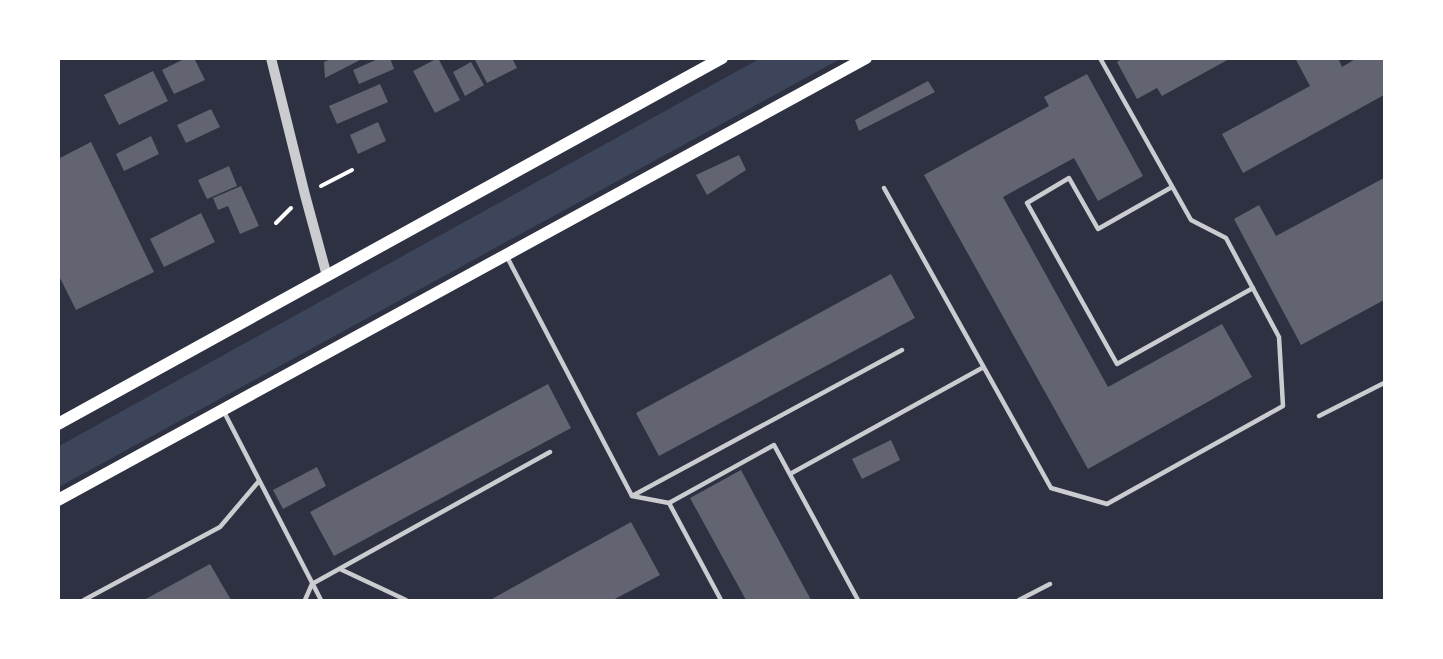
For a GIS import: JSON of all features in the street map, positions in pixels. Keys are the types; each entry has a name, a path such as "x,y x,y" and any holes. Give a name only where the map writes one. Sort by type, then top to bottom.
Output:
{"main road":[{"path":"58,424 722,58"},
{"path":"58,500 866,58"}],"street":[{"path":"271,58 327,276"}],"lane":[{"path":"884,188 982,368 1051,488 1107,504 1283,406 1279,337 1227,238 1191,220 1100,58"},
{"path":"1172,187 1098,229 1070,178 1027,202 1117,364 1253,288"},
{"path":"505,255 632,496"},
{"path":"632,496 902,350"},
{"path":"790,474 982,368"},
{"path":"1319,416 1384,383"},
{"path":"223,410 321,600"},
{"path":"632,496 669,503 774,445 858,600"},
{"path":"305,600 312,584 550,452"},
{"path":"84,600 220,527 259,481"},
{"path":"669,503 721,600"},
{"path":"340,569 406,600"},
{"path":"1019,600 1050,584"}],"shaded area":[{"path":"759,59 840,59 59,487 59,446"}],"building":[{"path":"186,58 194,58 205,80 174,94 162,70"},
{"path":"333,58 364,58 325,78 324,62"},
{"path":"380,58 390,58 394,69 359,84 353,70"},
{"path":"438,58 460,100 435,113 413,71"},
{"path":"474,58 512,58 517,68 487,83"},
{"path":"1123,58 1231,58 1162,96 1157,88 1137,99 1117,62"},
{"path":"1295,58 1338,58 1342,67 1357,58 1384,58 1384,95 1243,173 1222,134 1310,86"},
{"path":"471,62 484,85 465,96 453,72"},
{"path":"153,71 168,101 119,125 104,95"},
{"path":"1087,74 1143,176 1098,201 1074,158 1003,197 1108,387 1222,324 1252,377 1088,469 924,175 1049,106 1044,97"},
{"path":"928,81 935,92 859,131 855,120"},
{"path":"380,84 388,102 337,124 329,106"},
{"path":"211,109 220,127 186,143 177,125"},
{"path":"378,122 386,141 358,154 350,135"},
{"path":"151,136 159,154 124,171 116,154"},
{"path":"91,142 154,272 76,310 58,274 58,159"},
{"path":"739,155 746,170 707,195 696,175"},
{"path":"229,166 237,186 207,199 198,180"},
{"path":"1384,178 1384,300 1301,345 1234,219 1259,205 1276,236"},
{"path":"241,186 259,226 240,234 228,206 218,210 213,198"},
{"path":"201,213 215,242 164,267 150,239"},
{"path":"891,274 915,318 659,456 636,413"},
{"path":"548,384 571,428 334,556 310,512"},
{"path":"891,440 900,460 862,479 852,459"},
{"path":"317,467 326,486 283,509 273,490"},
{"path":"741,470 811,600 746,600 690,498"},
{"path":"631,522 660,575 613,600 490,600"},
{"path":"210,564 231,600 144,600"}]}
